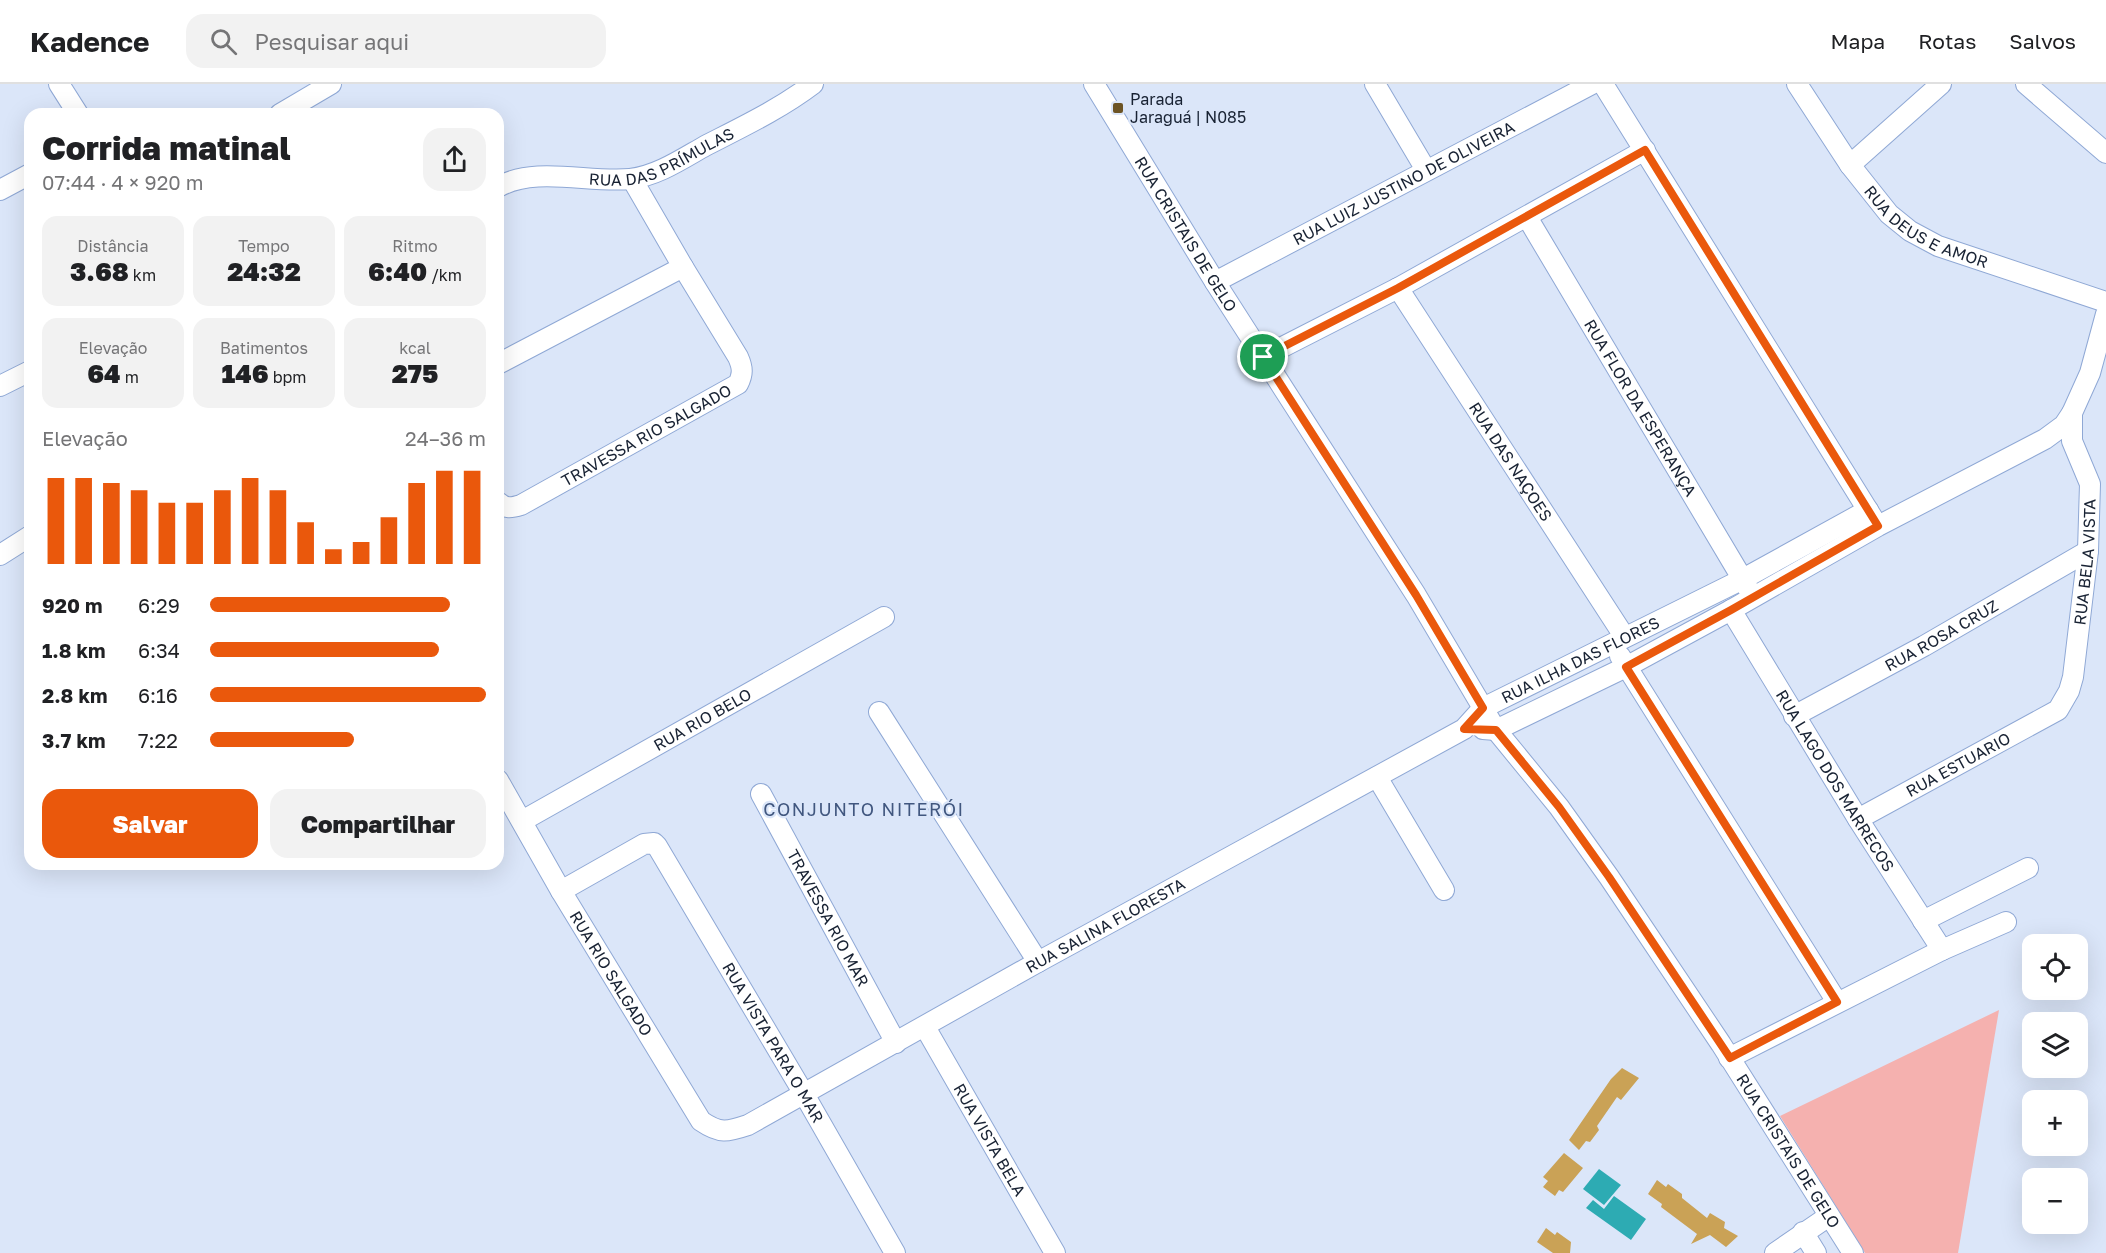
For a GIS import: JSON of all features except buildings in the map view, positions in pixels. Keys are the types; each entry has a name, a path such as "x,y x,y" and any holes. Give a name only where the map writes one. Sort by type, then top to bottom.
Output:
{"street":[{"path":"59,84 74,108"},
{"path":"290,108 331,84"},
{"name":"RUA DAS PRÍMULAS","path":"504,185 537,176 606,180 632,179 658,171 761,117 813,84"},
{"name":"RUA CRISTAIS DE GELO","path":"1094,84 1215,282 1416,595 1496,730 1565,816 1609,877 1730,1058 1853,1253"},
{"path":"1375,84 1426,170"},
{"name":"RUA LUIZ JUSTINO DE OLIVEIRA","path":"1215,282 1592,84"},
{"path":"1603,84 1873,518"},
{"name":"RUA DEUS E AMOR","path":"1797,84 1850,165 1889,214 1919,236 1938,246 2106,302"},
{"path":"1850,165 1941,84"},
{"path":"2026,84 2106,153"},
{"path":"1263,357 1398,288 1645,150"},
{"path":"0,190 24,177"},
{"path":"504,361 682,267 632,179"},
{"name":"RUA FLOR DA ESPERANÇA","path":"1527,217 1754,597"},
{"name":"TRAVESSA RIO SALGADO","path":"504,507 512,508 521,505 738,384 742,375 738,357 682,267"},
{"name":"RUA DAS NAÇOES","path":"1398,288 1618,640 1626,667 1837,1002"},
{"name":"RUA BELA VISTA","path":"2058,710 2069,691 2073,677 2088,551 2090,484 2072,441 2072,413 2090,373 2106,314"},
{"path":"0,386 24,374"},
{"name":"RUA ILHA DAS FLORES","path":"1464,729 1483,708 1618,640 1743,579 2045,439 2064,425 2072,413"},
{"name":"RUA ILHA DAS FLORES","path":"1464,729 1496,730 1626,667 1754,597 1873,518"},
{"path":"0,555 24,540"},
{"name":"RUA ROSA CRUZ","path":"1794,716 1924,646 2088,551"},
{"name":"RUA LAGO DOS MARRECOS","path":"1731,610 1794,716 1942,950"},
{"name":"RUA RIO BELO","path":"522,821 884,617"},
{"name":"RUA ESTUARIO","path":"1858,819 2058,710"},
{"path":"879,712 1038,962"},
{"name":"RUA SALINA FLORESTA","path":"748,1125 1038,962 1464,729"},
{"path":"1377,777 1444,890"},
{"name":"RUA RIO SALGADO","path":"504,790 561,891 701,1121 714,1130 729,1131 748,1125"},
{"name":"TRAVESSA RIO MAR","path":"761,794 896,1043"},
{"name":"RUA VISTA PARA O MAR","path":"561,891 644,844 654,843 657,846 895,1253"},
{"path":"1923,921 2028,868"},
{"path":"1730,1058 1942,950 2006,922"},
{"name":"RUA VISTA BELA","path":"925,1027 1055,1253"},
{"path":"1775,1253 1829,1216"},
{"name":"RUA CRISTAIS DE GELO","path":"1803,1233 1816,1253"}],"shaded area":[{"path":"1999,1010 1958,1253 1865,1253 1780,1116"}],"water":[{"path":"1599,1169 1621,1185 1604,1205 1583,1189"},
{"path":"1614,1196 1646,1219 1631,1240 1586,1208 1593,1200 1604,1209"}],"place":[{"name":"Parada Jaraguá | N085","path":"1118,108"}],"district":[{"name":"CONJUNTO NITERÓI","path":"864,809"}],"route":[{"path":"1645,150 1878,526 1626,667 1837,1002 1730,1058 1609,877 1559,807 1496,730 1464,729 1483,708 1416,595 1263,357 1398,288 1645,150"}]}
